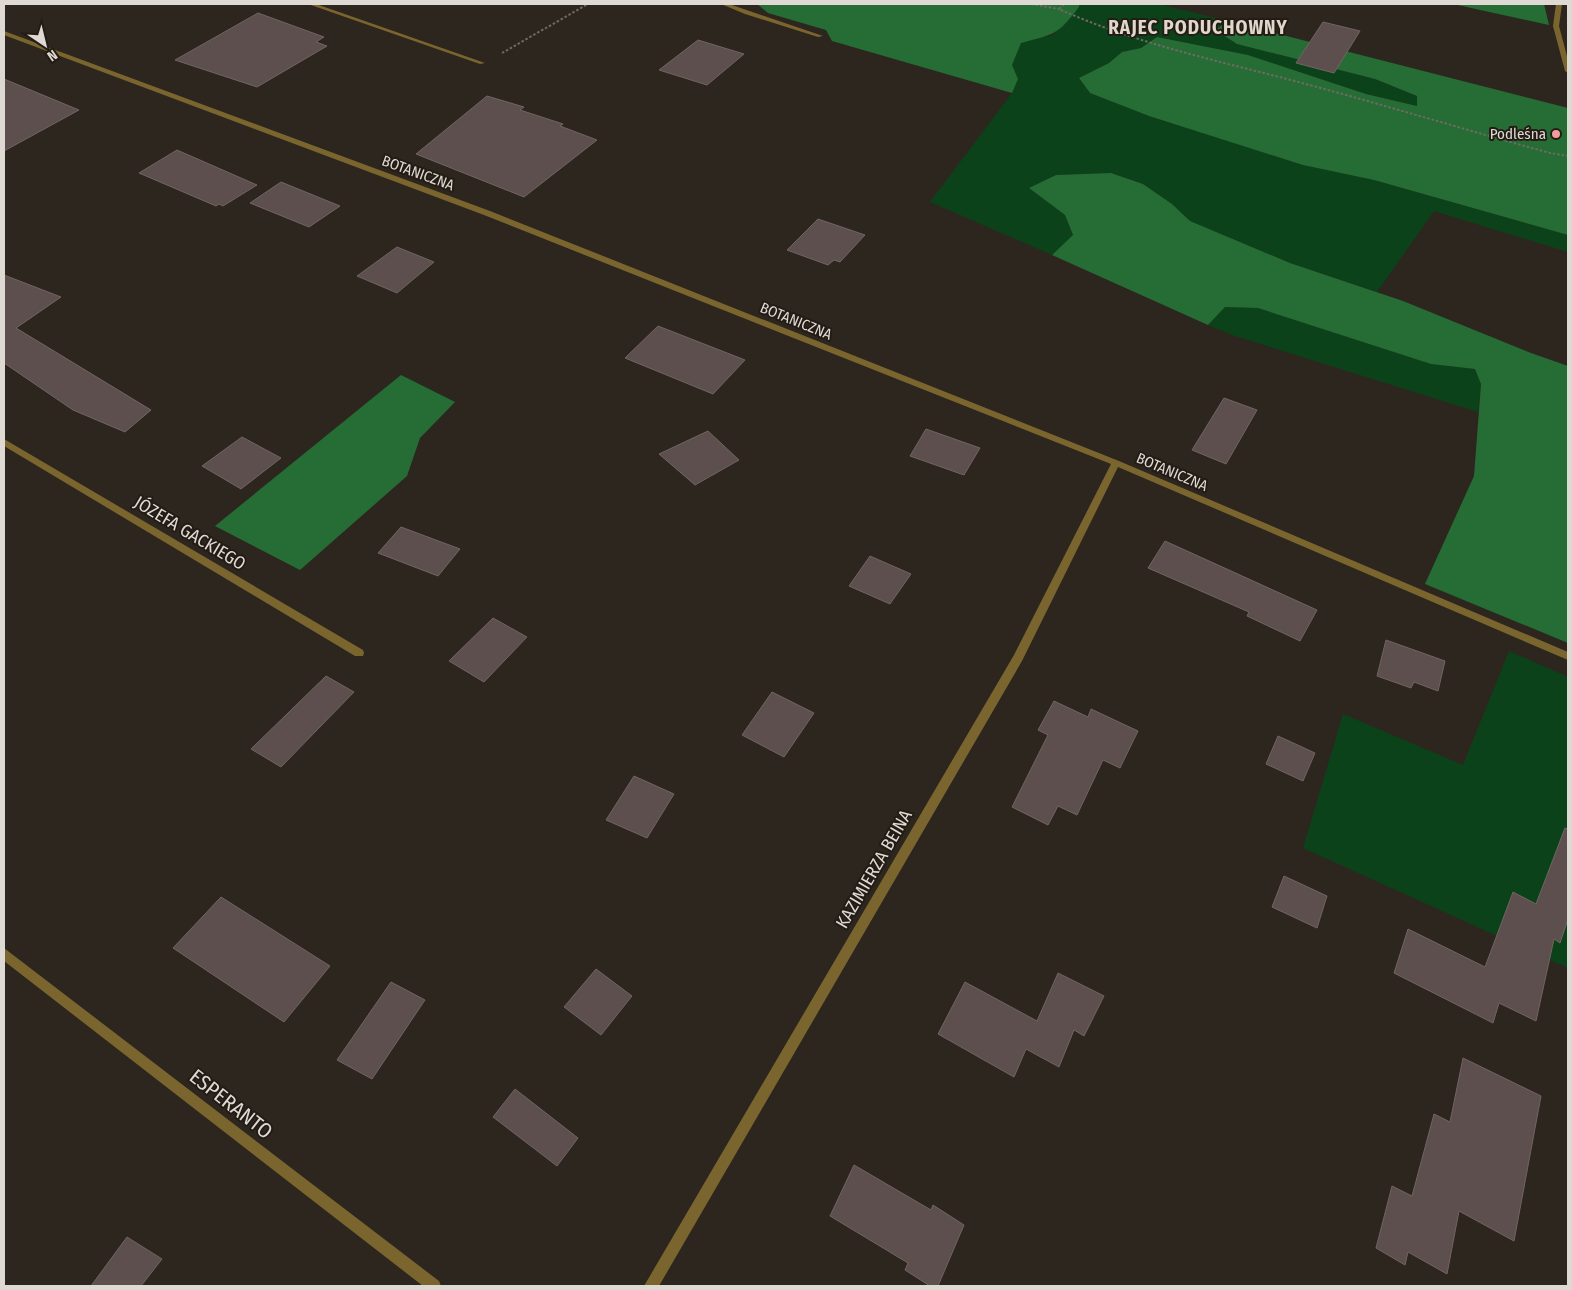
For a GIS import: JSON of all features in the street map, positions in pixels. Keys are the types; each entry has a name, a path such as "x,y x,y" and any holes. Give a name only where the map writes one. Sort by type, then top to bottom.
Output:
{"street":[{"path":"311,4 482,63"},
{"path":"724,4 745,13 784,23 820,36"},
{"path":"1560,4 1556,26 1568,71"},
{"name":"BOTANICZNA","path":"4,33 487,213 1116,463 1568,656"},
{"name":"JÓZEFA GACKIEGO","path":"4,442 359,653"},
{"name":"KAZIMIERZA BEINA","path":"651,1286 1018,658 1116,463"},
{"name":"ESPERANTO","path":"4,954 434,1286"}],"path":[{"path":"482,63 535,36 588,4"},
{"path":"1030,4 1059,9 1090,24 1150,44 1287,79 1550,153 1568,156"},
{"path":"1059,9 1064,4"}],"green space":[{"path":"757,4 1079,4 1079,7 1060,29 1041,38 1021,43 1012,65 1018,79 1012,93 832,41 826,30 768,13"},
{"path":"1079,4 1159,4 1228,21 1216,31 1237,44 1375,79 1417,96 1417,106 1366,94 1248,55 1157,37 1141,48 1122,52 1109,63 1079,78 1090,93 1149,116 1303,165 1374,180 1568,235 1568,252 1434,211 1377,292 1290,263 1190,221 1172,204 1143,184 1111,173 1056,175 1029,188 1065,215 1073,236 1052,255 930,202 1012,93 1018,79 1012,65 1021,42 1053,35 1079,7"},
{"path":"1453,4 1544,4 1549,25"},
{"path":"1228,21 1568,108 1568,235 1374,180 1303,165 1149,116 1090,93 1079,78 1109,63 1122,52 1141,48 1157,37 1248,55 1366,94 1417,106 1417,96 1375,79 1237,44 1215,30"},
{"path":"1111,173 1143,184 1172,204 1190,221 1290,263 1403,301 1568,366 1568,643 1425,584 1474,476 1481,384 1475,369 1431,364 1258,308 1225,307 1208,325 1052,255 1073,235 1065,215 1029,188 1056,175"},
{"path":"1225,307 1258,308 1431,364 1475,369 1481,384 1478,412 1232,335 1208,325"},
{"path":"401,375 455,402 420,438 407,476 300,570 215,526"},
{"path":"1509,651 1568,677 1568,968 1303,848 1343,714 1463,765"}],"building":[{"path":"258,13 324,37 316,42 327,46 257,87 175,60"},
{"path":"1323,22 1360,31 1334,73 1296,63"},
{"path":"698,40 744,54 707,85 659,70"},
{"path":"4,79 79,110 4,151"},
{"path":"487,96 524,107 520,110 563,124 560,126 597,140 524,197 416,154"},
{"path":"177,150 257,185 223,206 219,204 216,206 139,173"},
{"path":"281,182 340,206 309,227 250,203"},
{"path":"818,219 865,235 840,262 834,260 828,265 787,250"},
{"path":"397,247 434,262 397,293 357,276"},
{"path":"4,275 61,297 16,328 151,410 125,432 73,410 4,363"},
{"path":"658,326 745,360 713,394 625,358"},
{"path":"1224,398 1257,410 1226,464 1192,450"},
{"path":"926,429 980,448 964,475 910,456"},
{"path":"708,431 739,460 695,485 659,454"},
{"path":"242,437 281,458 241,489 202,466"},
{"path":"401,527 460,549 438,576 378,553"},
{"path":"1165,541 1317,610 1300,641 1247,616 1249,612 1148,568"},
{"path":"870,556 911,574 890,604 849,586"},
{"path":"493,618 527,637 484,682 449,661"},
{"path":"1386,640 1445,661 1438,691 1414,682 1411,688 1377,676"},
{"path":"326,676 354,692 281,767 251,749"},
{"path":"772,692 814,713 784,757 742,735"},
{"path":"1054,701 1088,717 1091,709 1138,731 1120,768 1103,760 1077,815 1058,806 1048,825 1012,807 1048,735 1038,730"},
{"path":"1278,736 1315,753 1303,781 1266,764"},
{"path":"634,776 674,794 647,838 606,820"},
{"path":"1565,828 1568,829 1568,919 1560,943 1554,939 1536,1021 1499,1003 1493,1023 1394,973 1408,929 1485,967 1513,892 1536,904"},
{"path":"1284,876 1327,896 1317,928 1272,907"},
{"path":"221,897 330,966 284,1022 173,948"},
{"path":"596,969 632,996 601,1035 564,1007"},
{"path":"1058,973 1104,996 1084,1036 1074,1030 1059,1067 1026,1049 1014,1077 938,1034 965,982 1037,1021"},
{"path":"391,982 425,1000 372,1079 337,1060"},
{"path":"1463,1058 1541,1096 1514,1241 1459,1211 1447,1274 1408,1252 1405,1265 1376,1248 1392,1186 1412,1196 1434,1114 1450,1122"},
{"path":"515,1089 578,1138 557,1166 493,1117"},
{"path":"854,1165 931,1210 933,1205 964,1225 938,1286 930,1286 905,1270 908,1263 830,1216"},
{"path":"127,1237 162,1259 141,1286 91,1286"}],"place":[{"name":"Podleśna","path":"1556,134"}],"district":[{"name":"RAJEC PODUCHOWNY","path":"1198,27"}]}
